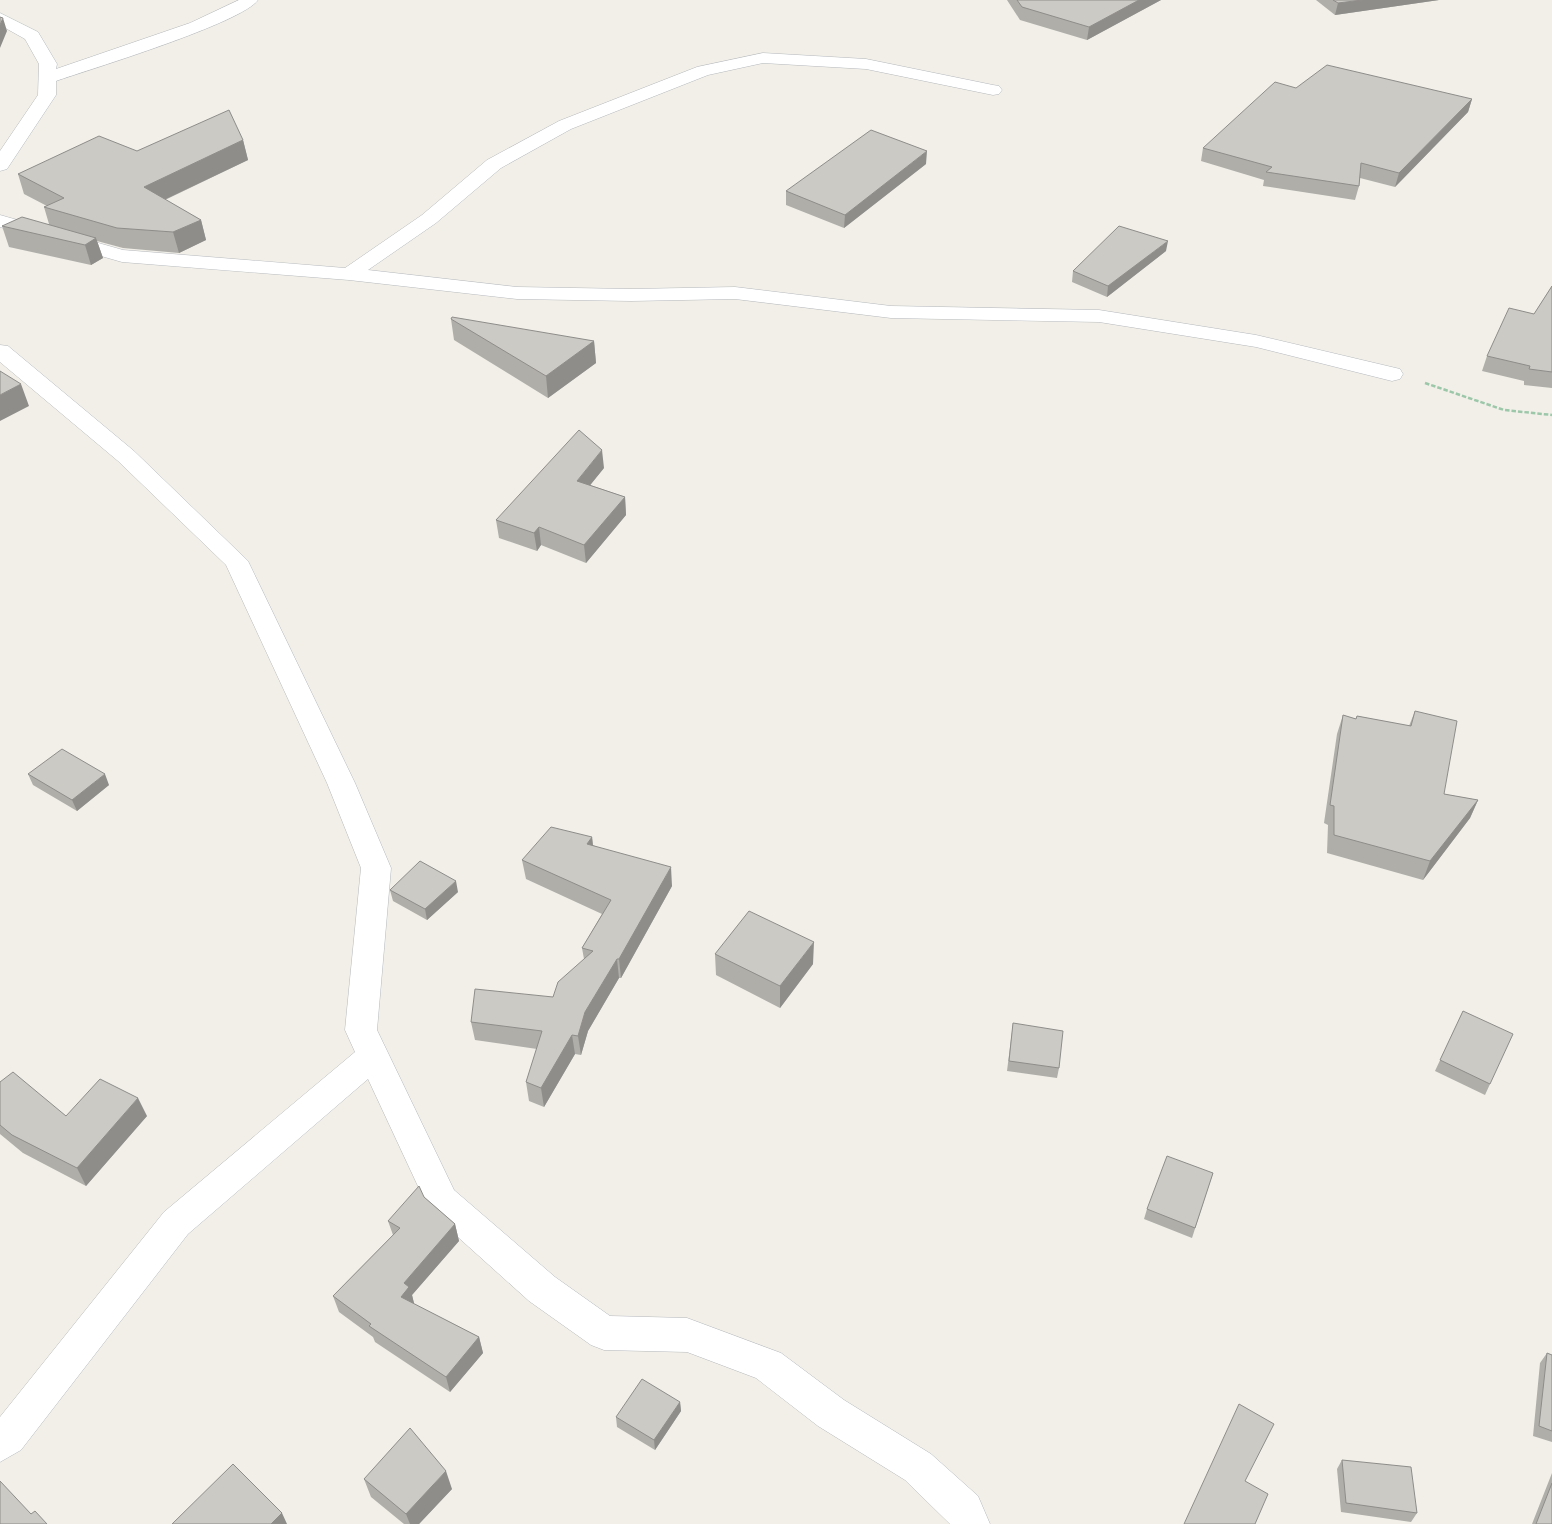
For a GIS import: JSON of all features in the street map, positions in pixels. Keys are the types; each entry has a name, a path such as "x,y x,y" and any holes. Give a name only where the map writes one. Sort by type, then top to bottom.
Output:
{"street":[{"path":"48,78 196,27 240,7 250,0"},
{"path":"0,18 32,36 48,64 47,95 0,165"},
{"path":"349,274 429,219 494,164 565,125 637,95 703,72 763,58 866,64 993,90"},
{"path":"0,221 122,256 349,274 517,293 631,295 735,293 891,312 1100,316 1256,340 1392,374"},
{"path":"0,351 126,456 236,561 341,783 376,868 361,1030 442,1201 542,1289 604,1333 687,1335 768,1365 831,1413 918,1467 964,1510 971,1524"},
{"path":"0,1443 8,1437 176,1223 373,1056"}],"path":[{"path":"1392,374 1447,390 1504,410 1552,415"}],"building":[{"path":"1017,0 1139,0 1089,27 1022,7"},
{"path":"1333,0 1362,0 1338,3"},
{"path":"1327,65 1472,99 1399,173 1361,163 1359,186 1266,172 1272,167 1203,148 1275,82 1296,88"},
{"path":"229,110 243,140 144,187 201,220 173,232 117,228 44,207 64,198 18,174 99,136 137,151"},
{"path":"871,130 927,151 845,215 786,191"},
{"path":"22,217 96,238 85,245 2,226"},
{"path":"1119,226 1168,241 1108,286 1073,271"},
{"path":"1552,286 1552,372 1529,369 1530,366 1487,356 1509,308 1534,314"},
{"path":"452,317 594,341 546,376 451,319"},
{"path":"0,371 21,384 0,395"},
{"path":"579,430 602,450 577,481 625,497 584,545 539,527 534,533 496,520"},
{"path":"1415,711 1457,721 1444,794 1478,800 1430,861 1334,835 1334,806 1330,805 1343,715 1356,719 1357,716 1411,726"},
{"path":"62,749 105,774 72,800 28,774"},
{"path":"551,827 592,837 587,844 671,867 619,959 617,959 585,1012 578,1036 572,1035 541,1088 526,1082 542,1031 471,1022 475,989 553,997 558,982 593,951 582,948 611,900 522,860"},
{"path":"420,861 456,881 425,909 390,890"},
{"path":"749,911 814,942 780,986 715,954"},
{"path":"1463,1011 1513,1034 1490,1084 1440,1060"},
{"path":"1013,1023 1063,1031 1059,1068 1009,1061"},
{"path":"13,1072 66,1116 100,1079 138,1098 77,1168 12,1135 0,1125 0,1082"},
{"path":"1167,1156 1213,1173 1195,1228 1147,1209"},
{"path":"419,1186 424,1197 455,1224 404,1283 409,1287 401,1297 479,1337 446,1377 369,1326 371,1324 333,1296 400,1228 388,1221"},
{"path":"1547,1353 1552,1355 1552,1431 1539,1426"},
{"path":"642,1379 680,1402 654,1440 616,1417"},
{"path":"1239,1404 1274,1424 1245,1481 1268,1494 1255,1524 1184,1524"},
{"path":"410,1428 446,1471 406,1514 364,1479"},
{"path":"1342,1460 1411,1467 1417,1513 1346,1503"},
{"path":"233,1464 282,1513 271,1524 172,1524"},
{"path":"0,1481 31,1514 35,1511 47,1524 0,1524"},
{"path":"1552,1483 1552,1524 1536,1524"}]}
